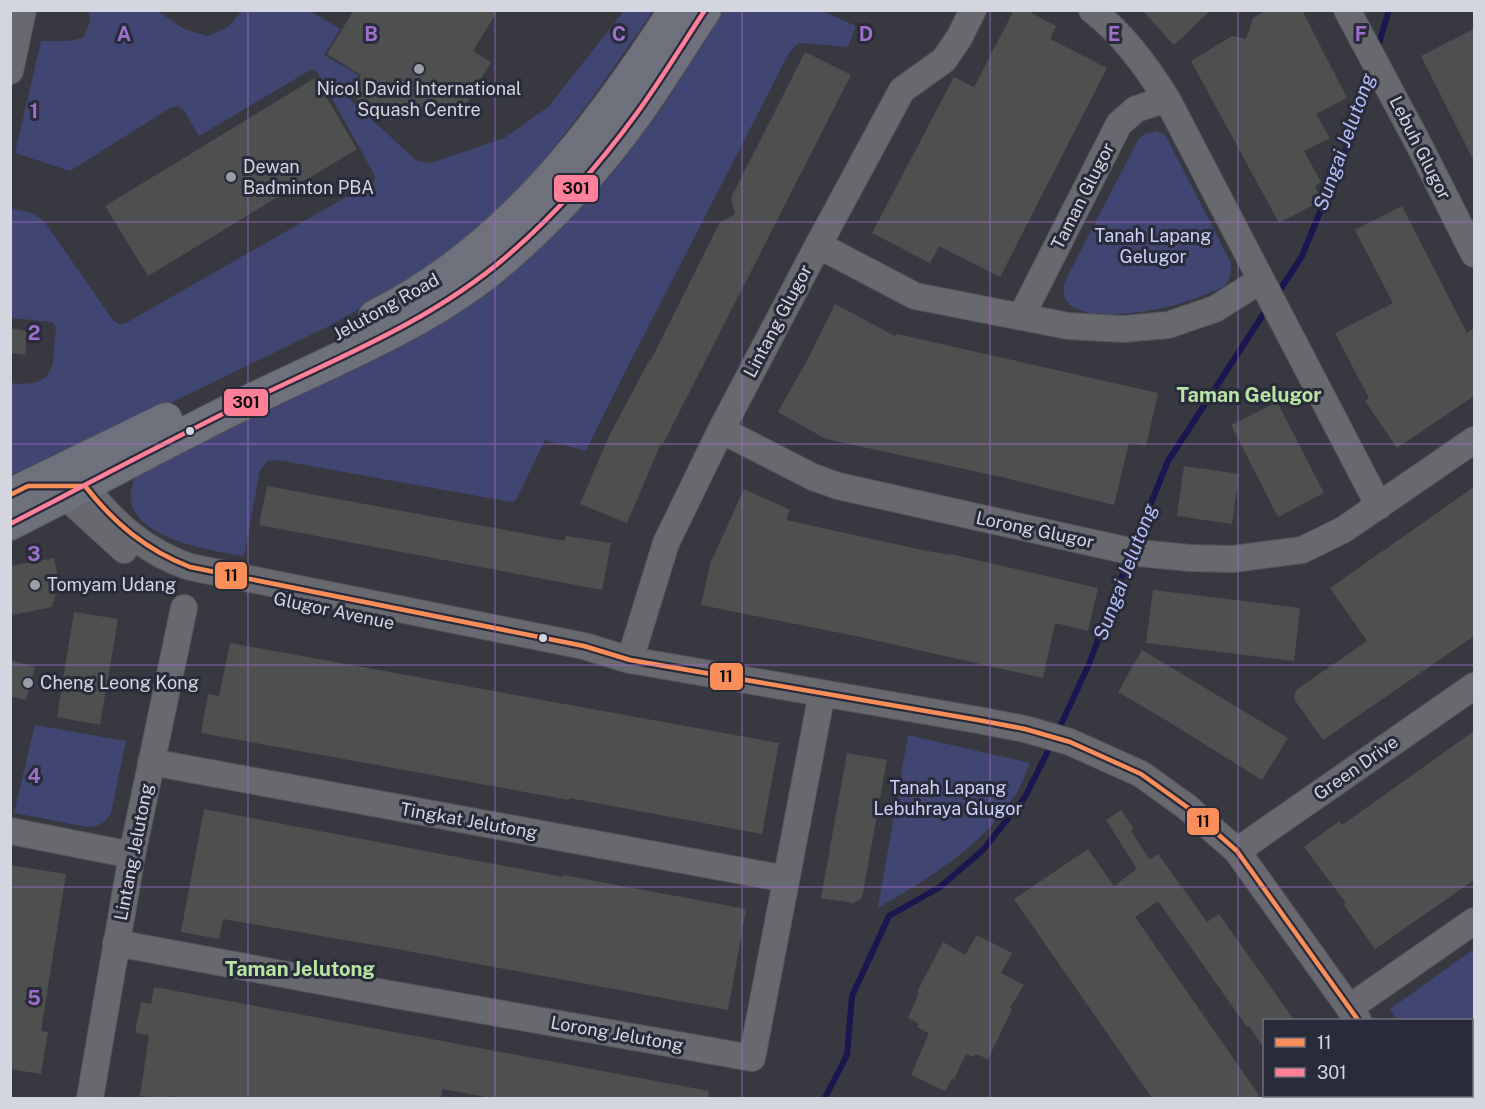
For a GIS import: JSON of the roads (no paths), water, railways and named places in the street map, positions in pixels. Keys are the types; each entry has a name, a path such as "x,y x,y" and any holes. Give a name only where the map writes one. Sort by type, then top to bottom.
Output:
{"main road":[{"name":"Jelutong Road","path":"20,491 397,305 447,273 507,222 559,169 605,114 675,10"},
{"name":"Jelutong Road","path":"10,524 223,413 386,334 466,289 506,258 568,196 595,165 637,114 705,10"},
{"path":"20,491 74,489 92,462 110,447"}],"street":[{"path":"10,71 23,10"},
{"name":"Lintang Glugor","path":"630,660 666,543 721,430 818,245 902,90 944,60 959,38 973,10"},
{"path":"1092,10 1129,46 1150,72 1167,99 1379,506"},
{"name":"Lebuh Glugor","path":"1347,10 1474,254"},
{"name":"Taman Glugor","path":"1021,317 1119,124 1136,109 1167,99"},
{"path":"818,245 915,296 1068,326 1123,329 1168,325 1215,309 1264,285"},
{"name":"Lorong Glugor","path":"721,430 813,477 838,486 1138,553 1233,559 1302,549 1343,530 1474,440"},
{"name":"Glugor Avenue","path":"74,489 101,506 123,528 167,559 190,567 575,661 630,660 1025,729 1070,742 1142,774 1187,807 1237,851 1353,1014"},
{"name":"Lintang Jelutong","path":"90,1098 132,855 184,608"},
{"name":"Green Drive","path":"1237,851 1474,686"},
{"name":"Lorong Jelutong","path":"116,943 752,1058 822,693"},
{"name":"Tingkat Jelutong","path":"151,762 786,879"},
{"path":"10,831 132,855"},
{"path":"1353,1014 1474,921"}],"waterway":[{"name":"Sungai Jelutong","path":"1377,50 1389,10"},
{"name":"Sungai Jelutong","path":"1276,296 1302,256 1348,144 1370,71"},
{"name":"Sungai Jelutong","path":"1134,545 1168,461 1268,307"},
{"name":"Sungai Jelutong","path":"1058,731 1089,664 1129,557"},
{"name":"Sungai Jelutong","path":"825,1098 847,1055 852,996 889,916 940,887 983,850 1025,797 1052,743"}],"place":[{"name":"Nicol David International Squash Centre","path":"419,69"},
{"name":"Dewan Badminton PBA","path":"231,177"},
{"name":"Tomyam Udang","path":"35,585"},
{"name":"Cheng Leong Kong","path":"28,683"}],"district":[{"name":"Taman Gelugor","path":"1249,395"},
{"name":"Taman Jelutong","path":"300,969"}],"park label":[{"name":"Tanah Lapang Gelugor","path":"1153,246"},
{"name":"Tanah Lapang Lebuhraya Glugor","path":"948,798"}]}
